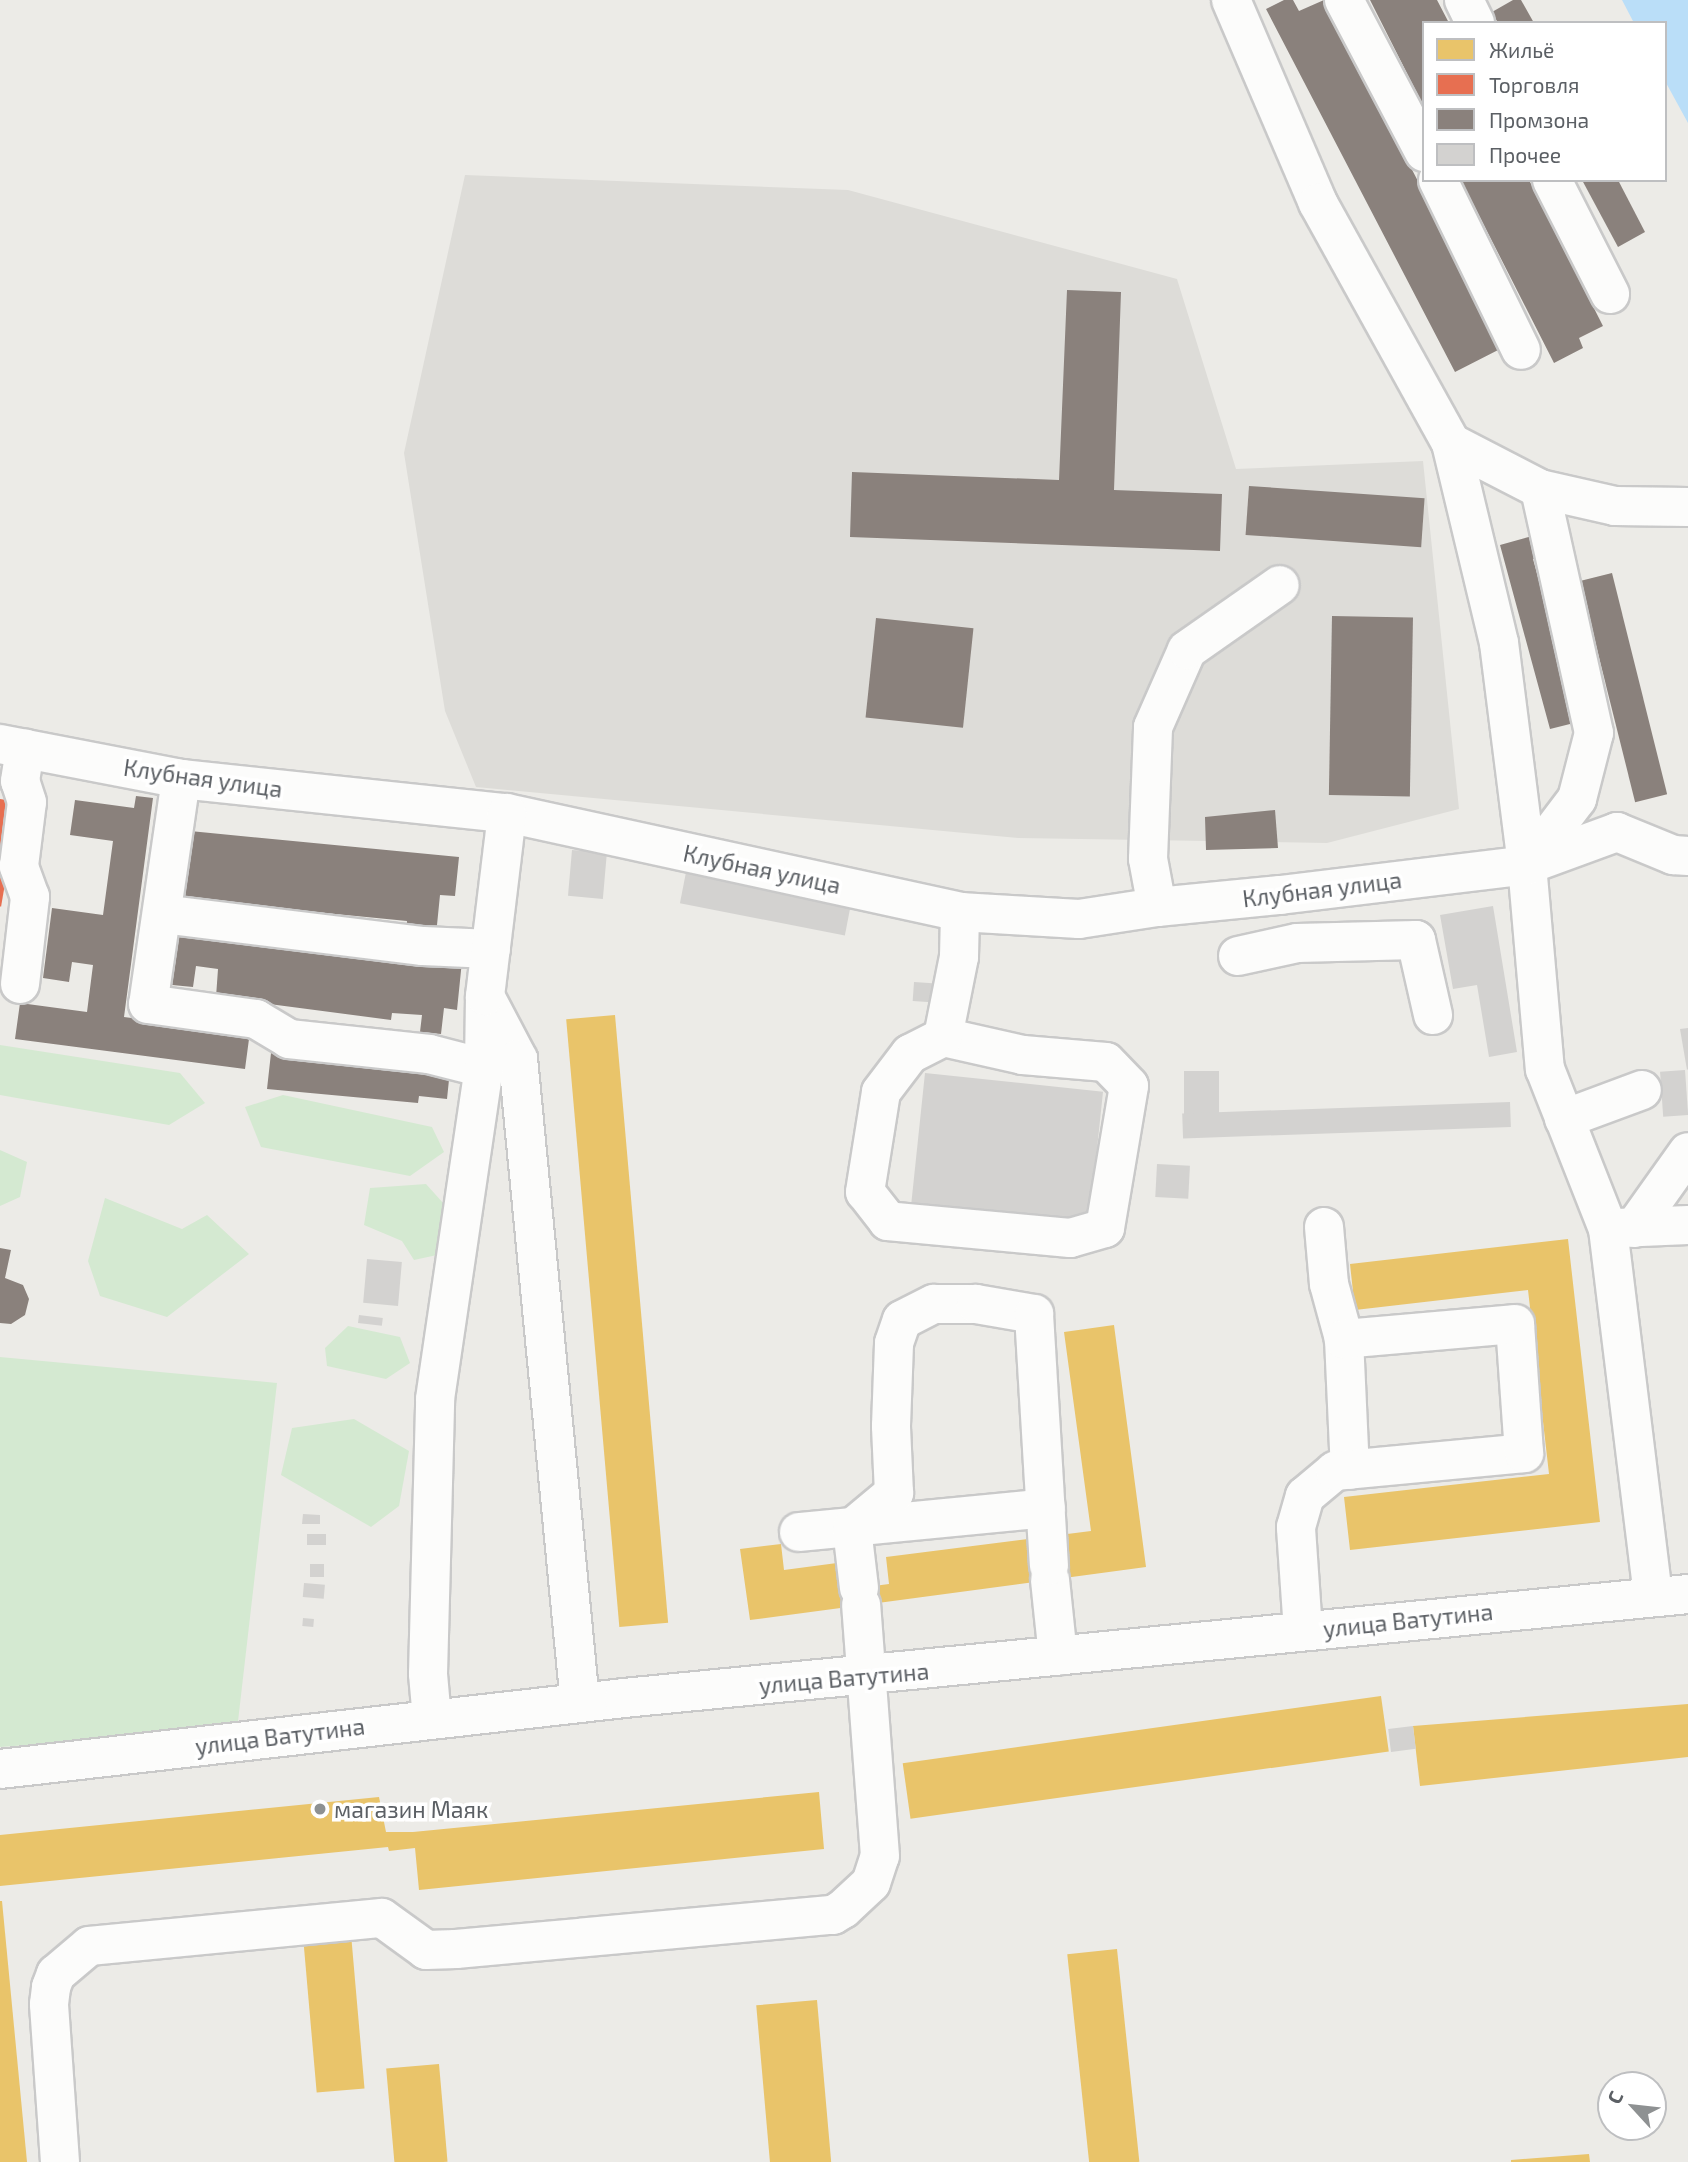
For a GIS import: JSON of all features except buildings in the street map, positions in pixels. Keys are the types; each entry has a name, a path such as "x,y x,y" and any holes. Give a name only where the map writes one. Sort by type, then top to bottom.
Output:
{"street":[{"path":"1231,0 1318,203 1451,443 1499,643 1527,865 1545,1069 1564,1119 1621,1228 1671,1595"},
{"path":"1344,0 1422,148"},
{"path":"1464,0 1474,21"},
{"path":"1439,182 1521,350"},
{"path":"1553,182 1610,294"},
{"path":"1451,443 1540,489 1615,506 1688,507"},
{"path":"1527,865 1577,799 1594,733 1540,489"},
{"path":"1157,907 1148,859 1153,727 1187,650 1280,585"},
{"path":"12,746 27,802 19,866 30,897 20,985"},
{"name":"Клубная улица","path":"12,746 181,779 508,813 960,912 1079,919 1157,907 1527,865 1617,832 1673,855 1688,856"},
{"path":"181,779 148,1004 256,1019 289,1039 429,1055 484,1068"},
{"path":"432,1719 428,1674 435,1399 484,1068 485,996 508,813"},
{"path":"1280,895 1279,921 1297,943"},
{"path":"943,1037 959,957 960,912"},
{"path":"162,914 423,946 491,949"},
{"path":"1238,956 1297,943 1416,940 1433,1015"},
{"path":"485,996 518,1059 580,1703"},
{"path":"943,1037 1023,1055 1106,1062 1129,1086 1105,1228 1070,1238 888,1221 865,1192 881,1092 910,1054 943,1037"},
{"path":"1564,1119 1642,1090"},
{"path":"1621,1228 1688,1152"},
{"path":"1621,1228 1688,1225"},
{"path":"1324,1227 1329,1284 1344,1339 1350,1469"},
{"path":"852,1528 894,1493 891,1451 894,1343 902,1320 934,1304 976,1304 1034,1314 1049,1573 1058,1656"},
{"path":"1303,1631 1296,1527 1305,1496 1335,1471 1524,1453 1515,1324 1344,1339"},
{"path":"799,1532 1046,1508"},
{"path":"60,2162 49,2004 51,1987 56,1973 89,1946 382,1918 426,1950 456,1949 833,1915 843,1909 871,1884 880,1856 860,1597 852,1528"},
{"name":"улица Ватутина","path":"0,1769 580,1703 1671,1595"}],"shaded area":[{"path":"465,175 848,190 1177,279 1236,469 1423,461 1459,809 1327,843 1018,838 476,787 445,711 404,453"}],"green space":[{"path":"0,1045 180,1073 205,1103 169,1125 0,1095"},
{"path":"283,1095 432,1127 444,1152 410,1176 261,1147 245,1107"},
{"path":"0,1150 27,1162 20,1197 0,1206"},
{"path":"426,1184 444,1204 437,1255 414,1260 402,1241 364,1225 370,1188"},
{"path":"105,1198 182,1229 207,1215 249,1254 167,1317 100,1296 88,1261"},
{"path":"348,1326 400,1337 410,1363 386,1379 327,1366 325,1348"},
{"path":"0,1357 277,1383 237,1730 0,1747"},
{"path":"354,1419 409,1451 399,1506 371,1527 281,1475 292,1428"}],"water":[{"path":"1622,0 1688,0 1688,123 1667,85 1667,21 1633,21"}],"place":[{"name":"магазин Маяк","path":"320,1809"}]}
